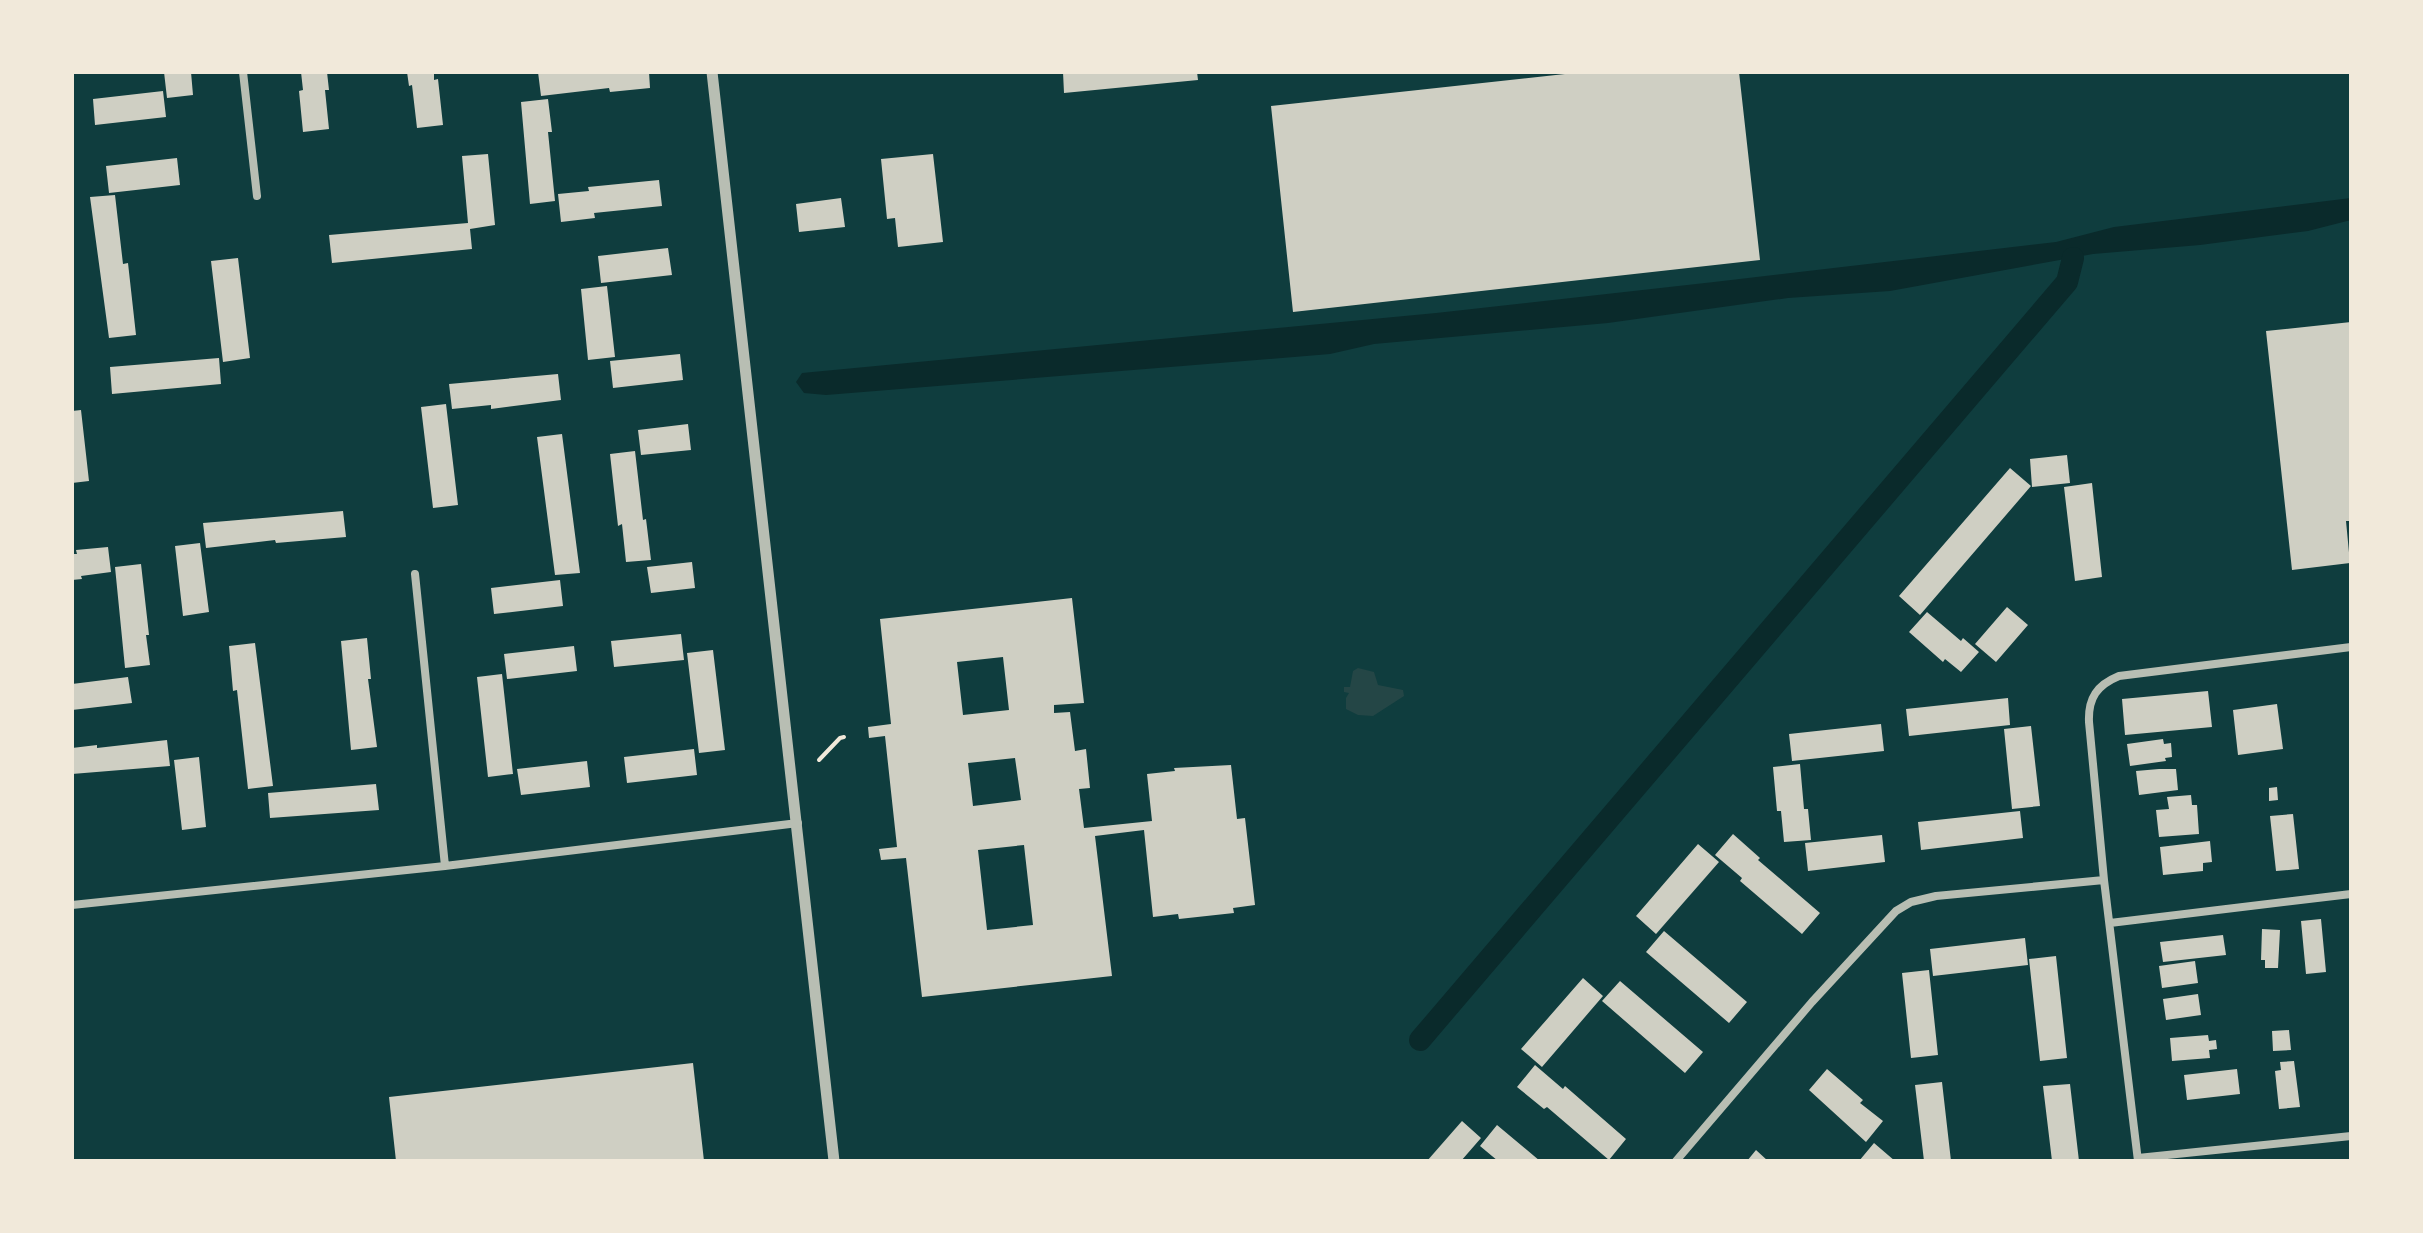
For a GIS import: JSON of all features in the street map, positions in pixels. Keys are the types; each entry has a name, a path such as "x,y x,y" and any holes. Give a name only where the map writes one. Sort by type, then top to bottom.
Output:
{"street":[{"path":"243,72 257,196"},
{"path":"712,72 834,1161"},
{"path":"415,574 445,866"},
{"path":"2351,647 2119,676 2098,687 2088,709 2104,880 2138,1160 2351,1136"},
{"path":"72,905 445,866 798,823"},
{"path":"1676,1161 1812,1002 1896,911 1911,902 1936,896 2104,880"},
{"path":"2110,923 2351,894"}],"path":[{"path":"819,760 844,737"}],"shaded area":[{"path":"2351,198 2351,220 2308,231 2200,245 2093,254 1890,291 1788,298 1608,323 1374,344 1330,354 826,395 804,393 796,382 802,373 1436,313 2056,242 2114,227"},
{"path":"1358,668 1374,672 1378,685 1403,690 1404,696 1373,716 1358,715 1346,709 1349,693 1344,692 1344,687 1350,687 1353,671"}],"building":[{"path":"164,72 191,72 193,95 167,98"},
{"path":"301,72 327,72 329,90 325,90 329,129 303,132 299,91 303,90"},
{"path":"407,72 434,72 434,80 438,79 443,125 417,128 412,85 409,86"},
{"path":"538,72 649,72 650,88 610,92 609,88 541,96"},
{"path":"1063,72 1197,72 1198,80 1064,93"},
{"path":"1583,72 1739,72 1760,260 1293,312 1271,106"},
{"path":"163,91 166,117 95,125 93,99"},
{"path":"548,99 555,201 530,204 521,102"},
{"path":"488,154 495,225 470,229 472,249 332,263 329,235 468,223 462,156"},
{"path":"933,154 943,242 898,247 895,218 887,219 881,159"},
{"path":"177,158 180,185 109,193 106,166"},
{"path":"659,180 662,206 594,213 595,218 561,222 558,194 589,191 588,187"},
{"path":"115,195 123,264 128,263 136,335 109,338 90,197"},
{"path":"841,198 845,227 799,232 796,204"},
{"path":"668,248 672,275 601,283 598,256"},
{"path":"238,258 250,358 223,362 211,261"},
{"path":"607,286 615,357 588,360 581,289"},
{"path":"2351,322 2351,521 2346,521 2350,563 2292,570 2266,331"},
{"path":"680,354 683,380 613,388 610,361"},
{"path":"219,358 221,384 112,394 110,367"},
{"path":"558,374 561,400 491,409 491,405 452,409 449,384"},
{"path":"446,404 458,505 433,508 421,407"},
{"path":"81,410 89,481 72,483 72,411"},
{"path":"688,424 691,450 641,455 638,430"},
{"path":"562,434 580,573 555,575 537,437"},
{"path":"635,451 651,560 626,562 622,524 618,526 610,454"},
{"path":"2067,455 2070,483 2032,487 2030,459"},
{"path":"2010,468 2031,486 1920,615 1899,596"},
{"path":"2092,483 2102,577 2075,581 2064,487"},
{"path":"343,511 346,537 276,543 275,540 206,548 203,523"},
{"path":"200,543 209,612 183,616 175,546"},
{"path":"108,547 111,572 72,580 72,554 77,554 76,550"},
{"path":"692,562 695,588 651,593 647,567"},
{"path":"141,564 150,665 125,668 115,567"},
{"path":"560,580 563,606 494,614 491,588"},
{"path":"1072,598 1084,703 1054,705 1054,713 1070,712 1075,751 1086,749 1090,788 1079,789 1084,828 1152,821 1147,774 1175,771 1174,768 1231,765 1237,819 1245,818 1255,905 1233,908 1234,913 1179,919 1178,914 1153,917 1144,830 1095,836 1112,976 922,997 906,858 881,860 879,849 897,847 885,736 869,738 868,727 891,724 880,619","holes":["1003,657 1009,710 963,715 957,662","1015,758 1021,800 973,806 968,763","1024,845 1033,925 987,930 978,850"]},
{"path":"2007,607 2028,625 1996,662 1975,644"},
{"path":"1927,612 1979,652 1961,672 1945,659 1943,662 1909,632"},
{"path":"681,634 684,660 614,667 611,641"},
{"path":"367,638 371,679 368,679 377,747 351,750 341,641"},
{"path":"255,643 273,786 248,789 229,646"},
{"path":"574,646 577,671 507,679 504,654"},
{"path":"713,650 725,750 699,753 687,653"},
{"path":"502,674 513,774 488,777 477,677"},
{"path":"128,677 132,703 72,710 72,684"},
{"path":"2208,691 2212,727 2125,735 2122,699"},
{"path":"2008,698 2010,725 1909,736 1906,709"},
{"path":"2277,704 2283,749 2238,755 2233,710"},
{"path":"1881,724 1884,751 1792,761 1789,734"},
{"path":"2031,726 2040,806 2012,809 2004,729"},
{"path":"2163,739 2164,744 2171,743 2172,757 2165,758 2166,761 2130,766 2127,744"},
{"path":"167,740 170,766 72,774 72,748"},
{"path":"694,749 697,775 627,783 624,757"},
{"path":"199,757 206,827 182,830 174,760"},
{"path":"587,761 590,787 521,795 517,769"},
{"path":"1800,764 1804,809 1808,809 1811,840 1784,842 1781,811 1777,811 1773,767"},
{"path":"2176,769 2178,790 2139,795 2136,771"},
{"path":"376,784 379,810 270,818 268,793"},
{"path":"2277,787 2278,800 2269,801 2269,788"},
{"path":"2191,795 2192,805 2197,805 2199,834 2159,837 2156,810 2169,809 2167,797"},
{"path":"2020,811 2023,838 1921,850 1918,822"},
{"path":"2293,814 2299,869 2276,871 2270,816"},
{"path":"1733,834 1760,858 1758,860 1820,913 1802,934 1740,881 1742,878 1715,855"},
{"path":"1882,835 1885,862 1808,871 1805,843"},
{"path":"2210,841 2212,862 2203,863 2203,871 2163,875 2160,847"},
{"path":"1698,844 1719,862 1656,934 1636,916"},
{"path":"2321,919 2326,972 2306,974 2301,921"},
{"path":"2262,929 2280,930 2278,968 2265,968 2265,960 2261,960"},
{"path":"1664,931 1747,1002 1729,1023 1646,952"},
{"path":"2223,935 2226,955 2163,962 2160,942"},
{"path":"2025,938 2028,965 1933,976 1930,949"},
{"path":"2056,956 2067,1058 2040,1061 2029,959"},
{"path":"2195,961 2198,983 2162,988 2159,966"},
{"path":"1929,970 1938,1055 1911,1058 1902,973"},
{"path":"1583,978 1603,996 1542,1067 1521,1049"},
{"path":"1620,981 1703,1052 1685,1073 1602,1001"},
{"path":"2198,994 2201,1015 2166,1020 2163,999"},
{"path":"2289,1030 2291,1050 2273,1051 2272,1031"},
{"path":"2208,1035 2209,1041 2216,1040 2217,1049 2209,1050 2210,1058 2172,1061 2170,1038"},
{"path":"2294,1061 2300,1107 2279,1109 2275,1071 2281,1070 2280,1062"},
{"path":"693,1063 704,1161 396,1161 389,1097"},
{"path":"1535,1065 1563,1089 1565,1086 1626,1139 1609,1160 1547,1107 1544,1109 1517,1087"},
{"path":"1827,1069 1863,1100 1860,1103 1883,1121 1866,1142 1809,1090"},
{"path":"2237,1069 2240,1094 2187,1100 2184,1075"},
{"path":"1942,1082 1951,1161 1924,1161 1915,1085"},
{"path":"2070,1084 2079,1161 2052,1161 2043,1086"},
{"path":"1462,1121 1481,1138 1461,1161 1427,1161"},
{"path":"1497,1125 1540,1161 1498,1161 1480,1146"},
{"path":"1874,1143 1895,1161 1859,1161"},
{"path":"1756,1150 1768,1161 1747,1161"}],"waterway":[{"path":"1420,1040 2067,282 2073,258"}]}
